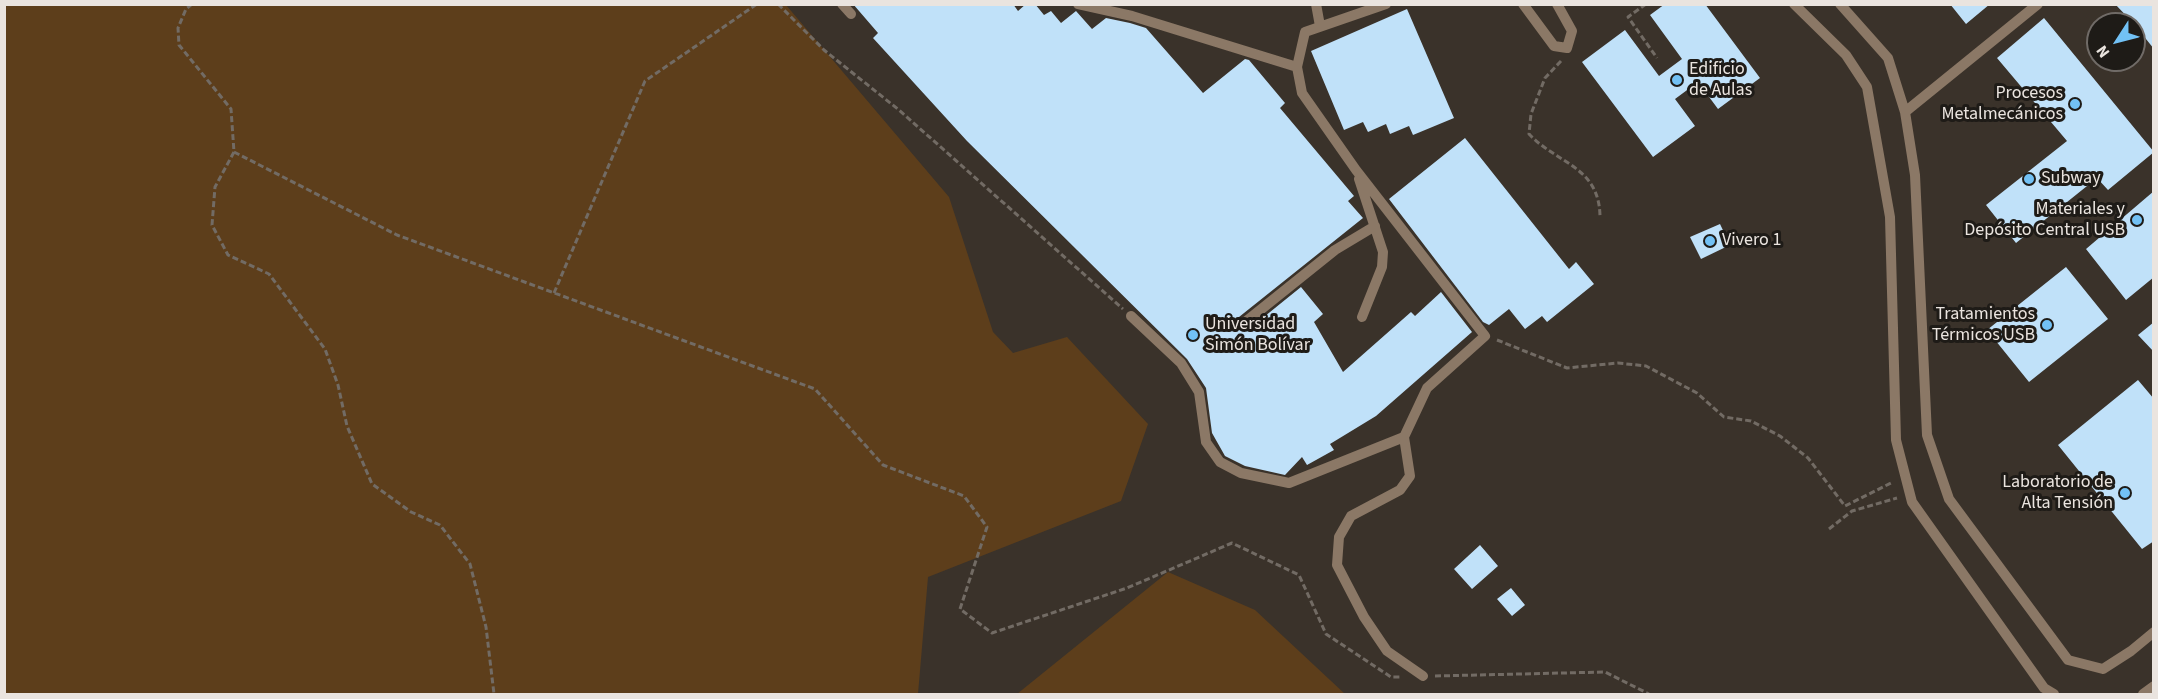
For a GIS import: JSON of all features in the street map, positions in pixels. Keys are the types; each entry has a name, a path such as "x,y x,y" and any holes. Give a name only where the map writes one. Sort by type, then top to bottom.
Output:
{"lane":[{"path":"842,4 851,14"},
{"path":"1078,4 1132,16 1297,67"},
{"path":"1316,4 1320,26"},
{"path":"1386,4 1305,32 1297,67 1302,93 1356,170 1485,336 1427,388 1404,437 1410,476 1400,490 1351,516 1339,537 1337,565 1364,617 1387,651 1422,676"},
{"path":"1522,4 1554,46 1567,48 1572,31 1557,4"},
{"path":"1794,4 1846,55 1867,87 1890,217 1896,440 1911,496 2044,688 2054,694"},
{"path":"1840,4 1888,58 1905,112 1915,175 1927,435 1949,499 2068,660 2103,669 2131,651 2154,632"},
{"path":"1905,112 2038,4"},
{"path":"1356,170 1383,252 1383,267 1362,317"},
{"path":"1244,323 1335,250 1375,225"},
{"path":"1131,316 1181,363 1199,392 1206,442 1220,462 1241,473 1267,481 1289,483 1404,437"},
{"path":"2143,694 2154,686"}],"path":[{"path":"192,4 186,9 178,28 179,45 231,109 234,152 215,187 212,225 228,255 269,274 325,349 338,385 347,426 372,484 411,512 440,525 470,564 486,627 494,694"},
{"path":"554,293 645,81 757,4"},
{"path":"778,4 824,50 899,110 1131,316"},
{"path":"1646,4 1628,17 1657,57"},
{"path":"1567,48 1560,62 1545,78 1531,114 1529,134 1538,143 1585,174 1600,201 1600,216"},
{"path":"234,152 397,235 815,389 883,465 964,496 987,527 960,609 992,633 1127,588 1232,543 1299,575 1326,634 1391,677 1605,672 1649,694"},
{"path":"1485,336 1567,368 1618,363 1646,366 1697,393 1724,417 1751,420 1780,436 1808,458 1845,506 1905,476"},
{"path":"1829,529 1852,511 1887,499 1911,496"}],"shaded area":[{"path":"4,5 786,5 949,197 993,332 1013,353 1067,337 1148,424 1121,501 928,577 918,694 5,694"},
{"path":"1168,572 1255,610 1345,694 1017,694"}],"building":[{"path":"853,4 1013,4 1018,11 1026,4 1035,4 1044,15 1051,11 1061,23 1076,11 1092,29 1106,18 1130,23 1146,28 1203,93 1245,59 1249,60 1285,103 1280,108 1354,196 1348,201 1363,218 1239,317 1237,324 1239,328 1249,329 1301,287 1323,314 1314,322 1343,372 1411,312 1415,316 1441,292 1472,332 1376,416 1330,444 1334,450 1307,465 1302,457 1285,475 1245,466 1225,456 1212,433 1206,388 1187,359 967,141 873,38 878,33"},
{"name":"Edificio de Aulas","path":"1665,4 1705,4 1760,78 1718,109 1698,82 1675,99 1695,126 1653,157 1582,62 1625,30 1659,76 1682,59 1650,15"},
{"path":"1950,4 1990,4 1966,24"},
{"path":"2115,4 2154,4 2154,49 2146,39 2146,12 2123,12"},
{"path":"1407,9 1454,118 1413,135 1409,126 1390,134 1386,124 1368,132 1363,122 1344,130 1311,51"},
{"name":"Procesos Metalmecánicos","path":"2044,18 2154,152 2108,190 2097,178 2016,243 1986,205 2067,141 1997,58"},
{"path":"1465,138 1569,269 1576,262 1594,284 1547,322 1542,316 1525,329 1509,309 1489,325 1483,322 1389,199"},
{"name":"Materiales y Depósito Central USB","path":"2154,191 2154,277 2126,300 2086,249"},
{"name":"Vivero 1","path":"1720,224 1730,245 1701,259 1690,237"},
{"name":"Tratamientos Térmicos USB","path":"2066,267 2108,319 2029,382 1987,330"},
{"path":"2154,322 2154,352 2138,335"},
{"name":"Laboratorio de Alta Tensión","path":"2138,380 2154,399 2154,541 2142,549 2058,445"},
{"path":"1480,545 1498,566 1472,589 1454,569"},
{"path":"1511,588 1525,605 1512,616 1497,599"}],"place":[{"name":"Edificio de Aulas","path":"1677,80"},
{"name":"Procesos Metalmecánicos","path":"2075,104"},
{"name":"Subway","path":"2029,179"},
{"name":"Materiales y Depósito Central USB","path":"2137,220"},
{"name":"Vivero 1","path":"1710,241"},
{"name":"Tratamientos Térmicos USB","path":"2047,325"},
{"name":"Universidad Simón Bolívar","path":"1193,335"},
{"name":"Laboratorio de Alta Tensión","path":"2125,493"}]}
